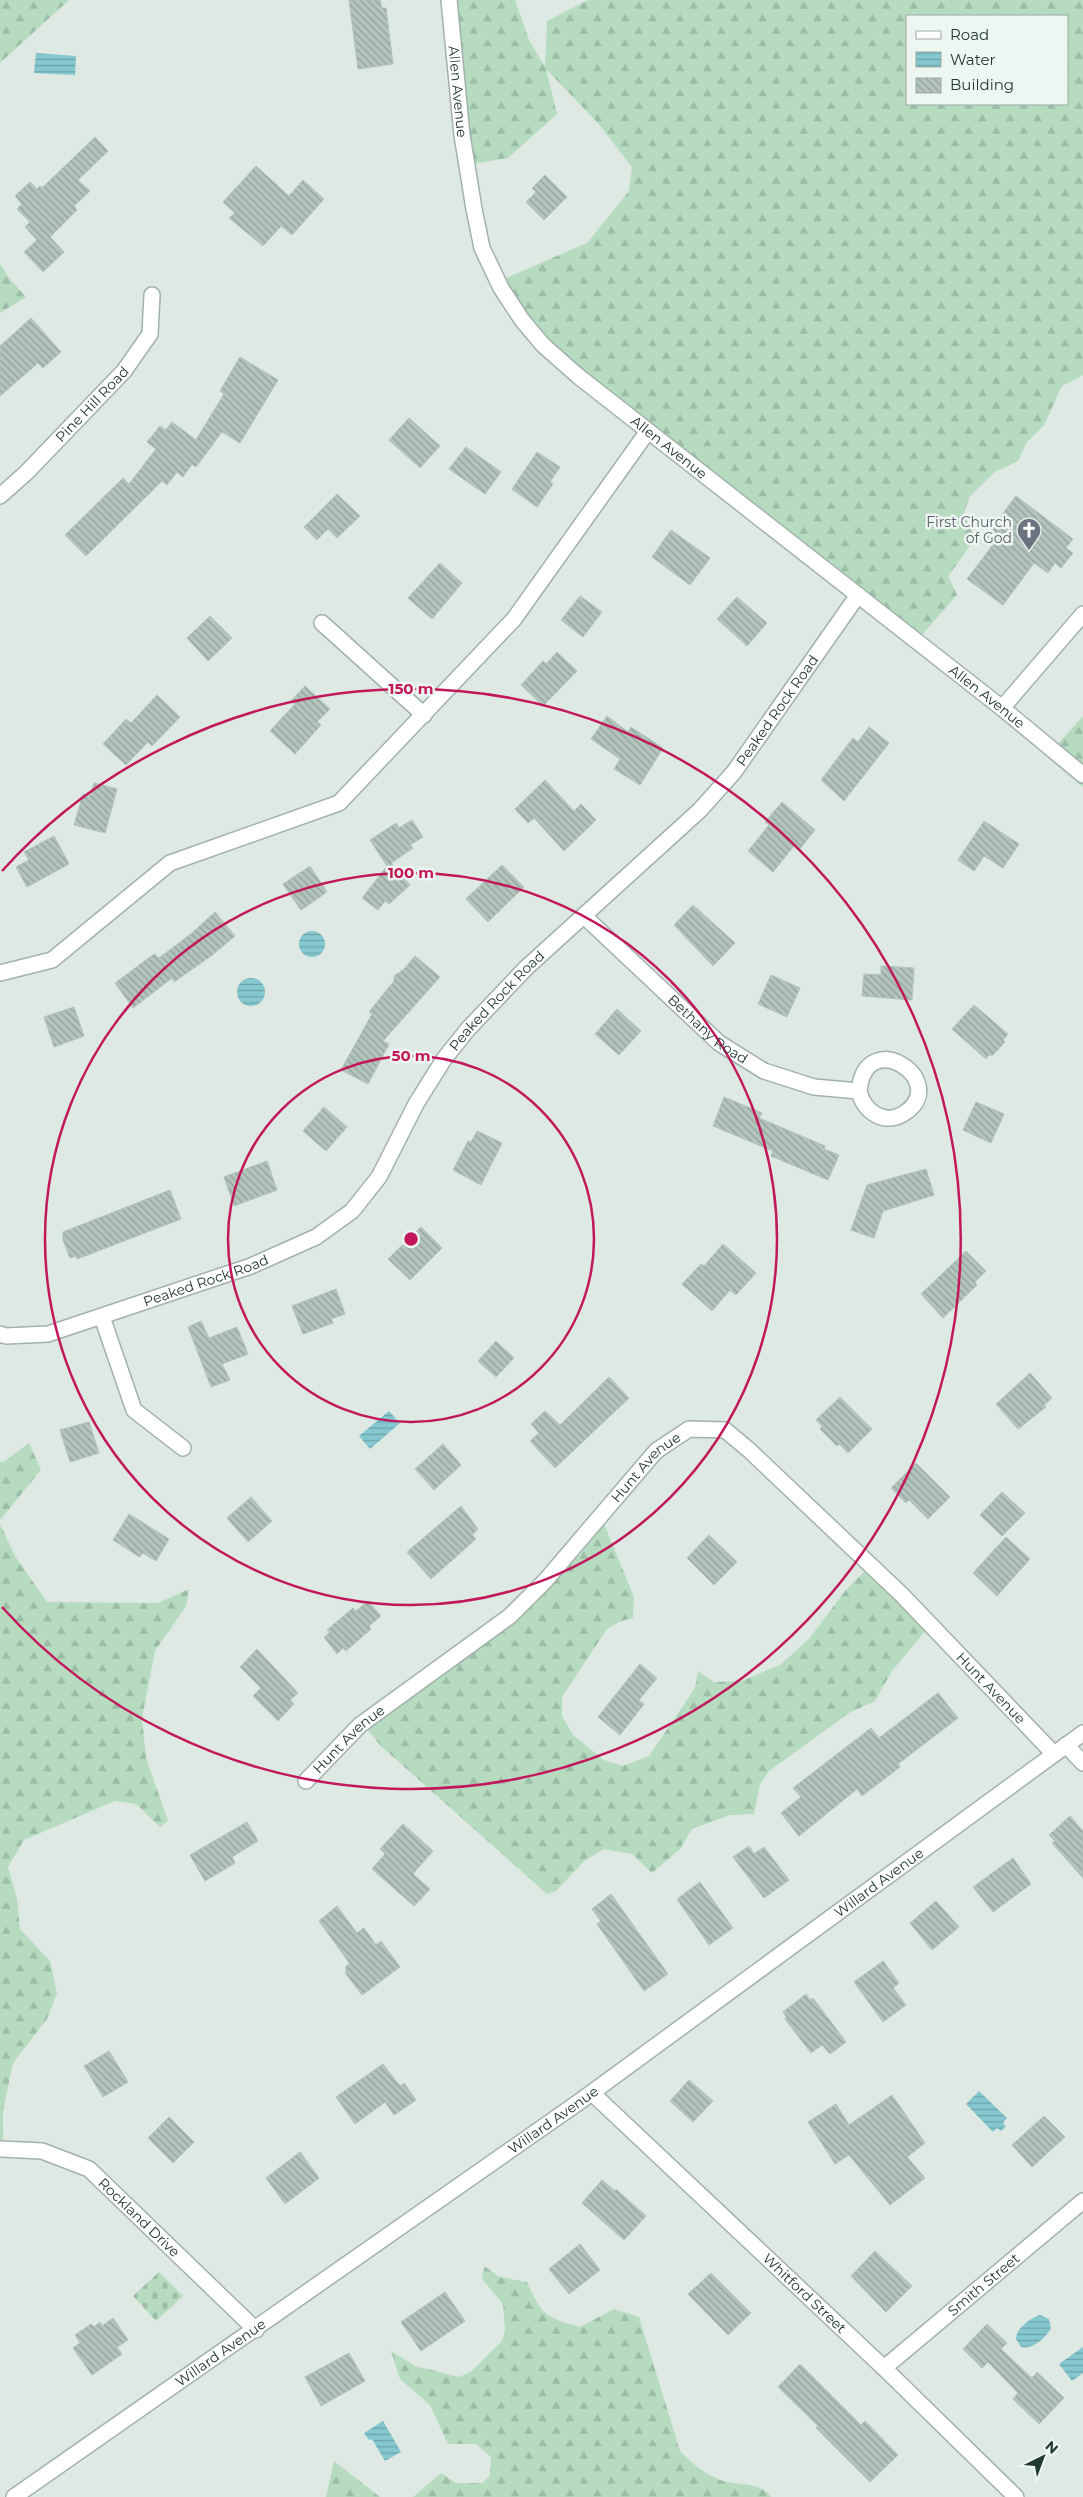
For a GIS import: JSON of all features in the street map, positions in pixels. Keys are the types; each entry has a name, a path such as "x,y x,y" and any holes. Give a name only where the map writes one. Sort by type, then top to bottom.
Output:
{"street":[{"name":"Allen Avenue","path":"449,0 462,135 482,248 490,268 522,320 543,345 578,376 1002,708 1083,775"},
{"name":"Pine Hill Road","path":"0,496 26,472 124,371 150,334 152,295"},
{"path":"0,973 52,960 170,863 339,803 514,619 648,431"},
{"name":"Peaked Rock Road","path":"0,1334 6,1336 48,1334 251,1266 316,1236 352,1210 379,1176 416,1104 444,1060 468,1029 526,968 700,810 734,772 858,595"},
{"path":"1002,708 1083,614"},
{"path":"322,623 424,715"},
{"name":"Bethany Road","path":"584,916 719,1043 764,1071 814,1087 859,1091"},
{"path":"102,1317 134,1410 183,1448"},
{"name":"Hunt Avenue","path":"306,1781 360,1725 510,1616 550,1575 656,1451 689,1429 725,1430 749,1450 1060,1749 1083,1763"},
{"name":"Willard Avenue","path":"14,2497 256,2330 592,2093 1083,1733"},
{"name":"Whitford Street","path":"592,2093 884,2368 1016,2497"},
{"name":"Rockland Drive","path":"0,2149 42,2151 89,2169 256,2330"},
{"name":"Smith Street","path":"884,2368 1083,2201"}],"green space":[{"path":"0,0 69,0 0,63"},
{"path":"452,0 515,0 529,40 545,67 547,21 588,0 1083,0 1083,375 1062,386 1044,425 1027,442 1018,461 995,472 970,496 964,513 975,539 948,576 957,595 914,644 655,433 540,335 506,286 506,278 587,243 629,191 632,167 598,123 546,69 557,114 508,158 473,164"},
{"path":"0,264 9,278 26,297 0,313"},
{"path":"1083,716 1083,787 1051,760 1048,755"},
{"path":"29,1443 41,1470 0,1520 0,1462 5,1461"},
{"path":"0,1524 15,1556 47,1602 158,1603 189,1589 186,1606 155,1651 142,1718 146,1758 168,1821 160,1827 136,1804 115,1801 24,1840 8,1867 17,1899 20,1929 50,1961 57,1993 47,2019 13,2063 3,2111 3,2145 0,2146"},
{"path":"604,1524 634,1597 633,1618 621,1621 607,1629 562,1697 562,1716 573,1735 604,1760 623,1766 649,1756 695,1688 698,1671 714,1682 742,1681 780,1665 809,1639 845,1591 868,1568 926,1630 892,1671 875,1701 849,1713 769,1771 760,1784 754,1814 730,1815 692,1829 680,1849 652,1873 632,1854 604,1849 584,1861 556,1891 547,1894 381,1746 362,1723 443,1665 580,1555"},
{"path":"484,2266 500,2277 527,2282 541,2308 551,2317 568,2324 580,2327 614,2309 639,2317 680,2451 699,2468 714,2477 726,2482 761,2488 771,2497 413,2497 441,2473 456,2483 483,2483 490,2475 491,2457 476,2444 448,2444 430,2405 400,2379 391,2351 415,2366 459,2377 472,2371 502,2341 505,2331 503,2304 482,2279"},
{"path":"159,2272 183,2296 156,2321 133,2296"},
{"path":"334,2461 380,2497 326,2497"}],"water":[{"path":"36,53 76,56 75,75 34,73"},
{"path":"312,931 321,935 325,944 321,953 312,957 303,953 299,944 303,935"},
{"path":"251,978 261,982 265,992 261,1002 251,1006 241,1002 237,992 241,982"},
{"path":"389,1411 400,1423 370,1449 359,1436"},
{"path":"979,2091 1007,2118 1003,2123 1006,2126 1001,2131 997,2128 993,2132 966,2104"},
{"path":"1040,2315 1049,2319 1051,2328 1046,2336 1034,2345 1021,2347 1016,2339 1018,2331 1028,2321"},
{"path":"1083,2347 1083,2373 1072,2381 1059,2364"},
{"path":"383,2421 401,2452 385,2461 372,2439 369,2440 364,2433"}],"building":[{"path":"349,0 380,0 382,8 386,8 393,64 358,69"},
{"path":"95,137 108,151 78,180 90,191 74,206 77,210 50,237 64,252 43,272 24,252 37,240 25,227 30,222 17,209 22,204 15,196 30,182 37,189 40,186 42,188"},
{"path":"256,166 289,196 303,180 324,199 292,235 281,226 263,246 229,218 235,213 223,202"},
{"path":"545,175 567,197 544,220 526,202 536,192 532,188"},
{"path":"31,318 61,352 43,368 38,363 0,396 0,346"},
{"path":"240,357 278,380 240,443 222,432 196,467 192,464 183,477 177,472 167,485 162,481 86,556 65,535 123,478 129,484 156,449 147,442 160,426 166,430 172,422 196,440 224,394 220,391"},
{"path":"409,418 440,446 420,468 389,440"},
{"path":"466,447 501,472 485,494 449,469"},
{"path":"537,452 560,467 550,482 553,484 537,507 512,489"},
{"path":"337,494 360,516 337,538 328,529 317,540 304,527"},
{"name":"First Church of God","path":"1016,496 1073,539 1066,548 1073,553 1061,568 1055,563 1048,573 1034,563 1003,605 967,579 995,542 986,536"},
{"path":"671,530 710,558 690,585 652,557"},
{"path":"440,563 462,583 432,619 408,598"},
{"path":"580,596 602,612 583,637 561,620"},
{"path":"737,597 767,623 747,646 717,619"},
{"path":"210,616 232,638 208,661 187,638"},
{"path":"557,652 577,671 543,706 521,685 543,661 546,664"},
{"path":"305,686 330,709 317,722 321,725 295,754 270,731 295,704 291,701"},
{"path":"157,695 180,717 152,746 148,742 126,765 103,744 126,719 131,723"},
{"path":"607,716 628,732 631,727 663,748 640,785 614,769 620,759 591,739"},
{"path":"869,727 889,743 844,801 821,780 853,738 858,742"},
{"path":"545,780 574,811 581,804 596,820 564,851 534,818 528,823 515,809"},
{"path":"94,783 117,789 105,833 74,825 83,794 90,796"},
{"path":"782,802 815,830 799,850 794,846 773,872 748,851 769,825 765,822"},
{"path":"412,820 423,837 410,845 413,848 391,863 410,885 389,904 385,901 378,910 362,898 387,866 370,840 396,823 399,828"},
{"path":"984,821 1019,844 1003,868 984,856 974,871 958,860"},
{"path":"54,836 69,864 27,887 16,867 29,860 24,852"},
{"path":"502,865 524,887 488,922 466,899"},
{"path":"310,866 327,892 301,910 283,884"},
{"path":"693,905 735,943 713,966 674,925"},
{"path":"215,912 235,936 211,956 174,982 172,978 133,1008 115,983 154,954 159,958 192,933"},
{"path":"415,956 440,977 383,1041 389,1044 368,1084 341,1070 372,1014 369,1012 394,981 394,976 404,969"},
{"path":"881,966 914,968 912,1000 862,996 864,974 881,975"},
{"path":"771,975 800,988 787,1017 758,1004"},
{"path":"974,1005 1008,1034 1003,1040 1005,1042 992,1056 990,1054 986,1059 952,1029"},
{"path":"74,1007 84,1036 54,1047 44,1017"},
{"path":"617,1009 641,1031 619,1055 595,1034"},
{"path":"724,1097 762,1113 759,1118 825,1146 824,1149 839,1155 828,1180 771,1156 773,1151 713,1126"},
{"path":"976,1102 1004,1114 991,1143 963,1130"},
{"path":"324,1107 347,1127 326,1151 303,1131"},
{"path":"477,1131 502,1143 481,1185 453,1170 468,1141 471,1142"},
{"path":"267,1161 277,1190 234,1206 224,1177"},
{"path":"926,1169 934,1195 883,1211 874,1238 851,1230 867,1185"},
{"path":"170,1190 181,1219 77,1259 76,1256 70,1258 63,1240 63,1232"},
{"path":"421,1227 442,1248 410,1280 388,1259"},
{"path":"723,1244 756,1273 736,1295 730,1290 712,1311 682,1284 701,1264 704,1266"},
{"path":"966,1251 986,1271 975,1282 977,1285 943,1318 921,1294"},
{"path":"336,1289 345,1314 331,1319 333,1323 303,1334 292,1306"},
{"path":"201,1321 209,1338 237,1327 248,1354 222,1364 230,1380 211,1387 188,1327"},
{"path":"496,1341 514,1358 496,1377 478,1361"},
{"path":"1030,1373 1052,1398 1044,1405 1046,1407 1018,1429 996,1404"},
{"path":"609,1377 629,1398 555,1468 530,1441 539,1433 531,1424 545,1411 560,1425"},
{"path":"840,1397 872,1429 848,1453 839,1444 837,1446 820,1429 822,1426 816,1420"},
{"path":"89,1422 99,1453 70,1462 60,1430"},
{"path":"443,1444 461,1465 434,1490 415,1469"},
{"path":"916,1463 950,1497 928,1519 909,1500 906,1503 891,1488"},
{"path":"1002,1492 1025,1513 1002,1536 980,1515"},
{"path":"251,1497 272,1521 248,1542 227,1518"},
{"path":"461,1506 478,1529 472,1535 476,1539 431,1579 407,1552"},
{"path":"129,1514 169,1539 156,1561 143,1553 140,1557 113,1540"},
{"path":"709,1535 737,1562 714,1585 687,1558"},
{"path":"1006,1537 1030,1559 997,1596 973,1573"},
{"path":"368,1601 381,1616 369,1626 371,1629 346,1651 343,1648 337,1654 324,1637 330,1632 327,1630 353,1608 356,1611"},
{"path":"257,1649 298,1693 290,1700 294,1704 278,1721 253,1696 261,1688 240,1667"},
{"path":"640,1664 657,1678 639,1700 644,1704 620,1735 598,1717"},
{"path":"938,1693 958,1718 898,1764 900,1767 862,1796 857,1789 799,1836 781,1813 801,1797 793,1788 871,1728 879,1738"},
{"path":"1070,1816 1083,1831 1083,1878 1052,1843 1055,1841 1049,1835"},
{"path":"247,1822 258,1841 232,1857 235,1863 205,1881 190,1855"},
{"path":"403,1824 433,1851 413,1874 430,1889 414,1906 372,1869 385,1854 380,1849"},
{"path":"749,1846 754,1854 764,1847 789,1880 764,1898 733,1857"},
{"path":"1013,1858 1031,1884 993,1912 973,1887"},
{"path":"700,1882 733,1928 709,1945 677,1899"},
{"path":"611,1894 668,1974 644,1991 597,1924 601,1921 592,1909"},
{"path":"936,1901 959,1927 932,1950 910,1923"},
{"path":"337,1906 357,1933 364,1928 376,1945 381,1941 400,1967 362,1995 346,1974 346,1966 350,1964 319,1921"},
{"path":"883,1961 899,1983 893,1988 906,2005 883,2022 854,1982"},
{"path":"806,1994 810,2000 813,1998 846,2042 830,2054 822,2045 811,2053 785,2019 787,2018 783,2012"},
{"path":"109,2051 128,2082 103,2097 84,2066"},
{"path":"383,2064 400,2086 404,2083 416,2100 394,2115 385,2102 355,2124 336,2097"},
{"path":"689,2080 713,2101 693,2122 670,2101"},
{"path":"892,2095 925,2143 907,2157 925,2178 890,2205 849,2155 835,2164 808,2122 836,2104 849,2125"},
{"path":"1044,2116 1065,2137 1032,2167 1012,2145"},
{"path":"169,2117 194,2142 173,2163 148,2138"},
{"path":"300,2152 319,2178 285,2204 266,2178"},
{"path":"602,2180 615,2191 616,2189 646,2216 624,2240 582,2203"},
{"path":"580,2244 600,2270 569,2294 549,2269"},
{"path":"875,2251 912,2286 886,2312 851,2276"},
{"path":"711,2273 751,2313 728,2335 688,2294"},
{"path":"445,2292 465,2321 421,2351 401,2322"},
{"path":"113,2318 128,2340 117,2347 122,2354 92,2375 73,2348 80,2343 75,2335 91,2324 94,2327 100,2322 102,2326"},
{"path":"987,2324 1007,2343 1001,2349 1032,2378 1037,2372 1064,2398 1039,2424 1013,2399 1018,2393 988,2362 982,2368 963,2349"},
{"path":"349,2353 365,2381 321,2406 305,2377"},
{"path":"800,2364 861,2425 865,2421 898,2455 870,2482 816,2428 818,2426 778,2387"}],"place":[{"name":"First Church of God","path":"1029,551"}]}
